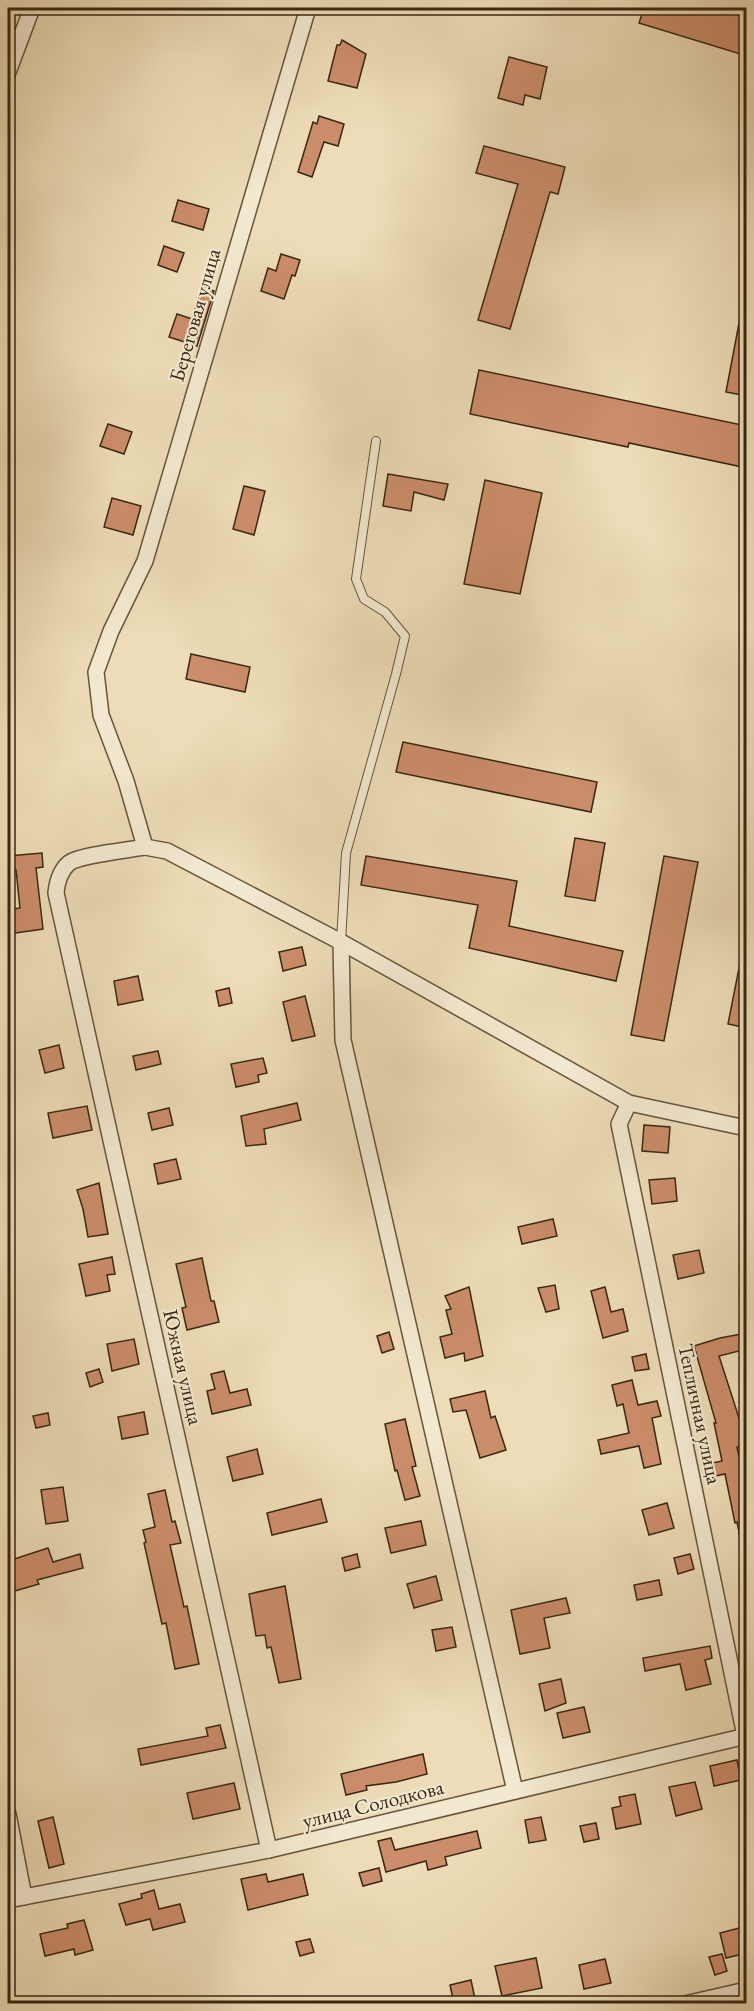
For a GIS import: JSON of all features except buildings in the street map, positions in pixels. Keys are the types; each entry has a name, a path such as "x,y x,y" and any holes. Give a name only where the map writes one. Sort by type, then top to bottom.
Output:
{"street":[{"path":"8,72 32,8"},
{"name":"Береговая улица","path":"145,847 126,781 101,715 96,672 111,631 145,561 308,8"},
{"path":"145,847 167,851 341,942 629,1103 747,1128"},
{"name":"Южная улица","path":"145,847 76,860 63,870 56,893 269,1850"},
{"path":"341,942 343,1040 514,1791"},
{"name":"Тепличная улица","path":"629,1103 619,1124 746,1736"},
{"name":"улица Солодкова","path":"8,1900 269,1850 746,1736"},
{"path":"8,1814 24,1897"},
{"path":"685,2004 747,1990"}],"lane":[{"path":"341,942 346,853 405,636 385,612 364,599 356,579 376,441"}]}
